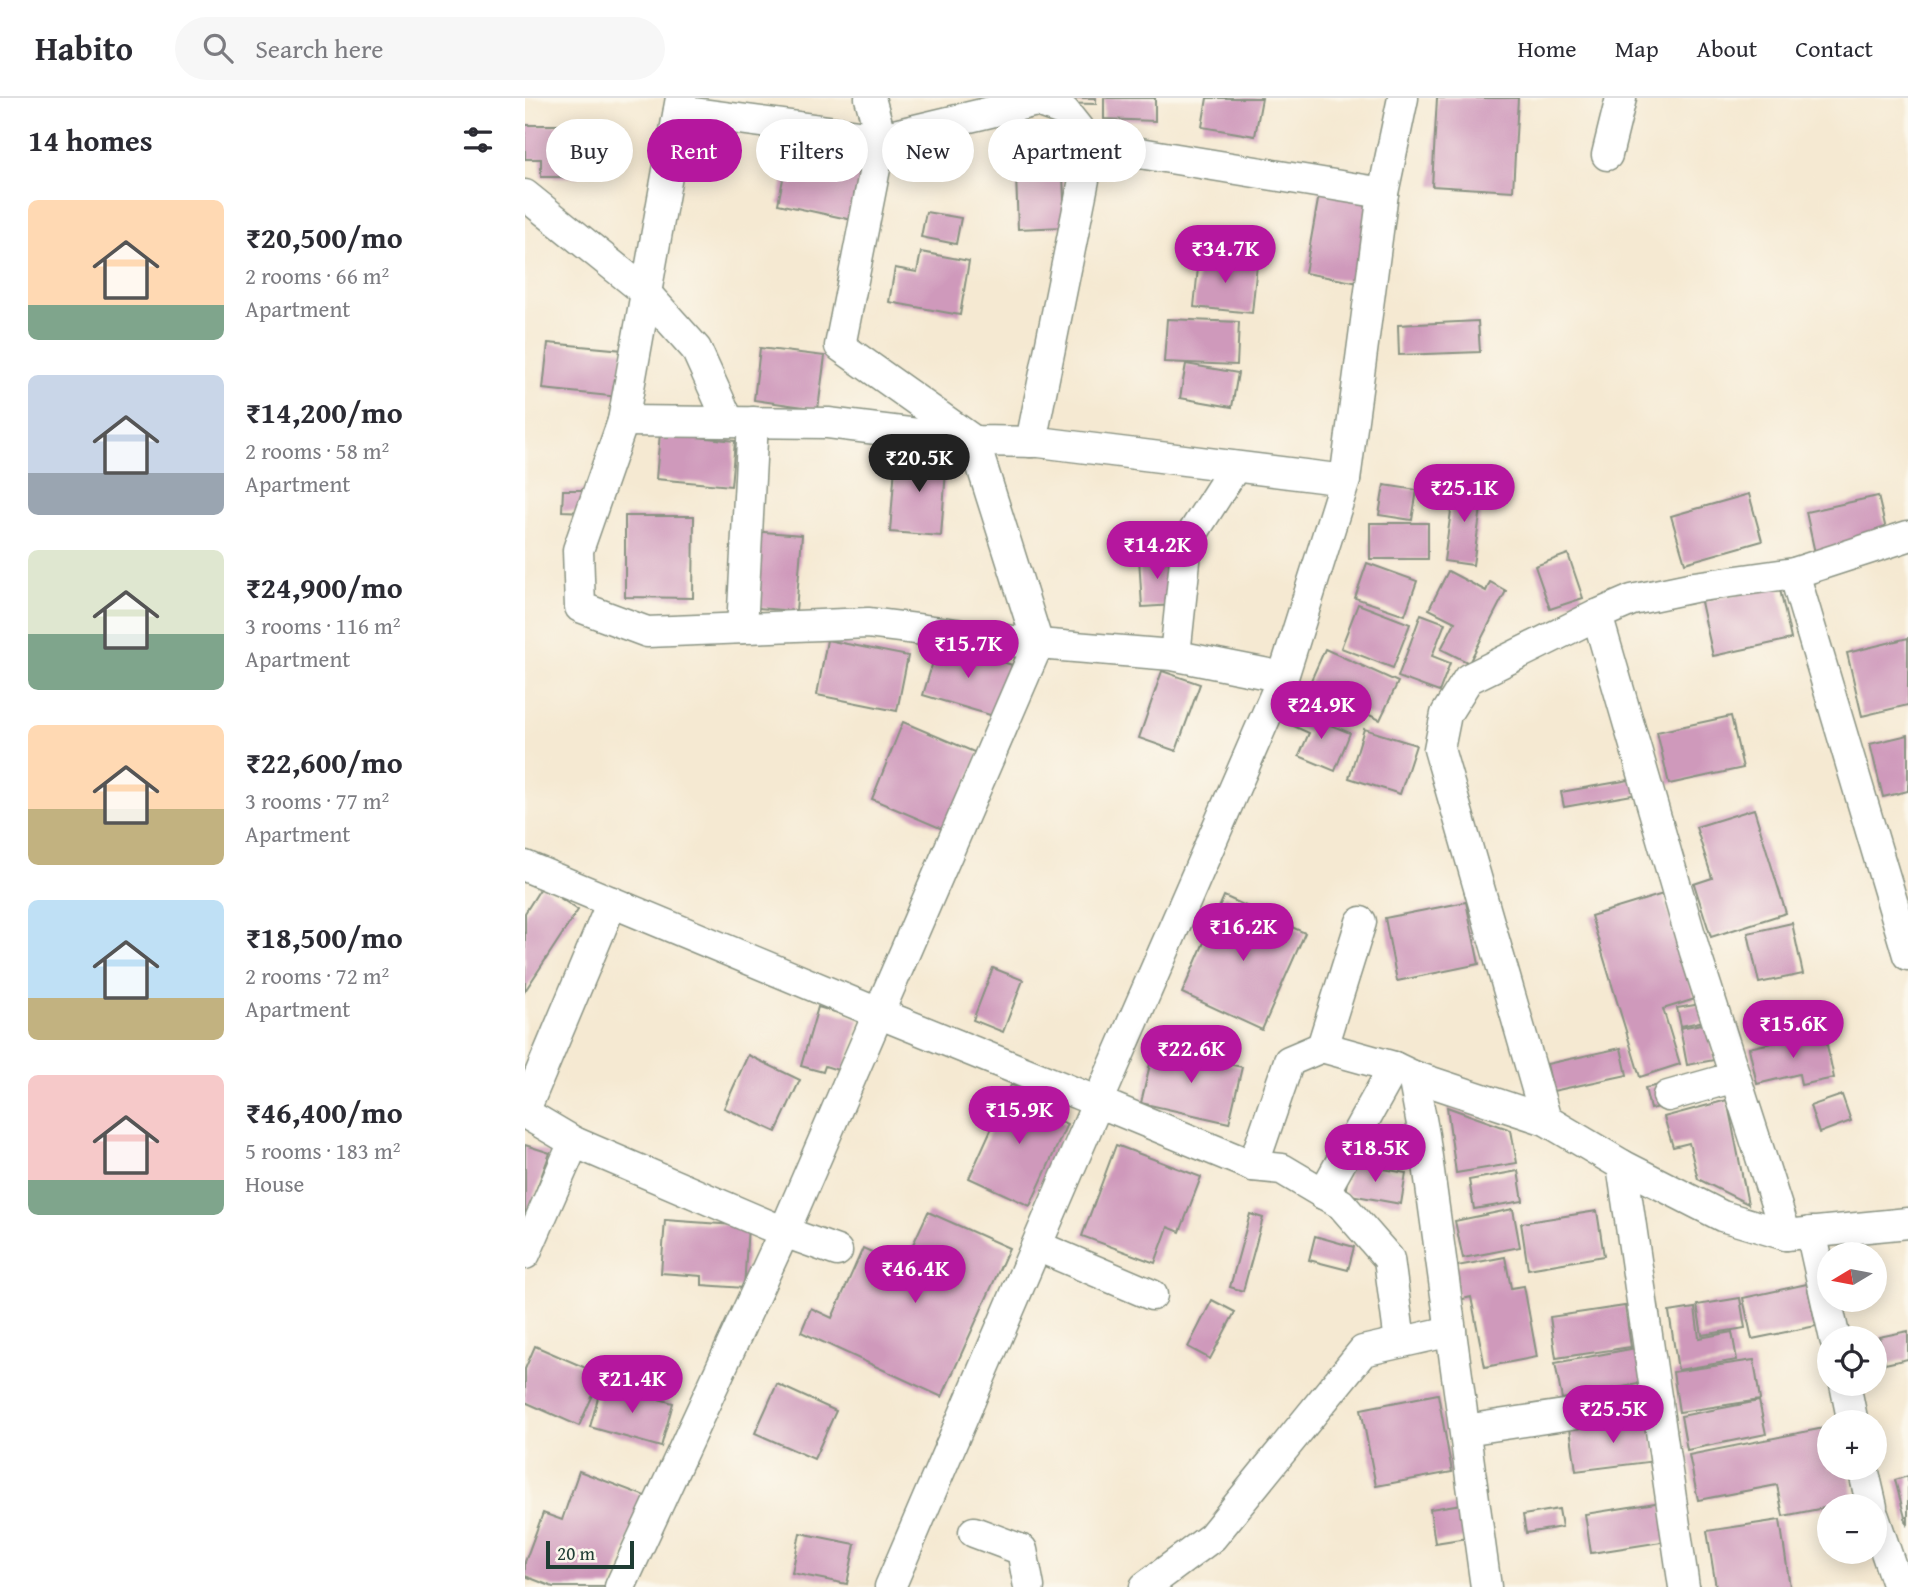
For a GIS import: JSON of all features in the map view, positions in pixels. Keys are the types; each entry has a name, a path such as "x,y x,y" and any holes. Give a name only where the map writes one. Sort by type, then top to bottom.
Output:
{"street":[{"path":"619,1587 784,1233 1038,644 974,440 840,346 881,138 870,98"},
{"path":"890,1587 1283,677 1345,480 1383,192 1403,98"},
{"path":"1607,155 1621,98"},
{"path":"1070,119 1064,111 1037,100 881,138 680,104 623,421 578,550 580,607 647,632 868,623 1038,644 1175,655 1283,677"},
{"path":"1146,154 1383,192"},
{"path":"1031,442 1084,182"},
{"path":"525,195 645,293 696,349 741,422 742,628"},
{"path":"623,421 828,423 974,440 1031,442 1345,480"},
{"path":"1175,655 1187,542 1235,467"},
{"path":"1546,1120 1439,749 1446,714 1468,679 1632,600 1694,587 1794,573 1908,536"},
{"path":"1794,573 1908,955"},
{"path":"1597,615 1695,952 1735,1077 1799,1233 1831,1326"},
{"path":"525,866 1253,1166 1282,1169 1341,1204 1388,1259 1400,1342"},
{"path":"612,902 525,1112 574,1142 784,1233 837,1251"},
{"path":"1322,1047 1361,922"},
{"path":"1253,1166 1289,1061 1322,1047 1546,1120 1622,1165 1721,1216 1799,1233 1908,1223"},
{"path":"1323,1194 1403,1072"},
{"path":"1403,1072 1451,1331 1486,1587"},
{"path":"1668,1096 1735,1077"},
{"path":"525,1254 574,1142"},
{"path":"1622,1165 1685,1587"},
{"path":"1037,1246 1152,1295"},
{"path":"1145,1587 1212,1537 1363,1351 1451,1331"},
{"path":"1465,1430 1657,1401"},
{"path":"974,1532 1023,1550 1029,1587"},
{"path":"1887,1555 1898,1587"}],"building":[{"path":"1050,98 1096,98 1096,104 1050,103"},
{"path":"1104,98 1155,98 1155,121 1104,119"},
{"path":"1207,98 1262,98 1255,136 1202,127"},
{"path":"1437,98 1518,98 1513,191 1432,186"},
{"path":"525,125 546,125 546,177 541,177 541,159 525,159"},
{"path":"782,182 865,182 857,221 778,204"},
{"path":"1016,182 1063,182 1065,227 1018,229"},
{"path":"1320,189 1374,199 1359,283 1305,273"},
{"path":"926,212 961,218 956,244 921,237"},
{"path":"921,252 969,261 960,315 889,302 895,268 917,272"},
{"path":"1199,258 1257,264 1252,313 1194,307"},
{"path":"1167,319 1239,322 1237,365 1164,362"},
{"path":"1478,321 1480,352 1399,355 1398,325"},
{"path":"548,343 623,350 619,397 543,389"},
{"path":"760,348 825,356 818,409 754,400"},
{"path":"1186,364 1238,373 1232,407 1180,398"},
{"path":"660,433 735,441 731,486 656,479"},
{"path":"896,453 947,457 941,536 890,532"},
{"path":"1455,483 1484,487 1473,565 1444,561"},
{"path":"1384,485 1417,490 1412,520 1379,515"},
{"path":"563,490 588,490 587,512 562,511"},
{"path":"1749,494 1762,541 1685,563 1671,516"},
{"path":"1878,496 1888,538 1815,553 1806,512"},
{"path":"625,516 694,516 693,598 625,597"},
{"path":"1370,523 1428,523 1428,559 1370,559"},
{"path":"751,531 802,535 796,611 745,607"},
{"path":"1568,554 1583,598 1550,609 1535,566"},
{"path":"1172,555 1175,605 1142,607 1139,557"},
{"path":"1367,563 1417,581 1405,615 1355,598"},
{"path":"1448,571 1486,591 1490,582 1506,591 1469,663 1441,649 1455,622 1429,609"},
{"path":"1779,585 1791,639 1713,656 1701,602"},
{"path":"1358,604 1410,624 1393,668 1341,648"},
{"path":"1421,614 1445,623 1432,656 1450,663 1439,692 1398,677"},
{"path":"1908,638 1908,705 1862,716 1847,653"},
{"path":"827,640 908,656 897,711 817,695"},
{"path":"939,642 1012,665 997,717 923,695"},
{"path":"1325,649 1398,682 1380,720 1308,687"},
{"path":"1162,671 1200,684 1176,751 1139,738"},
{"path":"1295,710 1350,733 1335,771 1299,756 1309,733 1289,724"},
{"path":"1731,716 1743,768 1669,784 1657,732"},
{"path":"903,722 979,754 947,831 872,799"},
{"path":"1364,729 1416,745 1400,794 1349,778"},
{"path":"1908,735 1908,791 1883,797 1870,744"},
{"path":"1635,779 1638,794 1564,807 1561,792"},
{"path":"1754,809 1786,913 1711,937 1694,884 1712,878 1696,827"},
{"path":"542,886 578,910 525,991 525,913"},
{"path":"1663,894 1695,999 1663,1009 1680,1064 1640,1077 1591,916"},
{"path":"1224,896 1305,933 1262,1030 1182,993"},
{"path":"1466,902 1479,964 1397,981 1385,918"},
{"path":"1792,923 1803,974 1759,983 1748,933"},
{"path":"993,968 1023,980 1003,1032 973,1020"},
{"path":"1701,1004 1704,1021 1681,1026 1677,1008"},
{"path":"818,1007 859,1019 844,1072 825,1066 823,1072 801,1066"},
{"path":"1707,1023 1714,1060 1687,1065 1680,1028"},
{"path":"1824,1031 1834,1078 1801,1085 1799,1074 1757,1084 1749,1048"},
{"path":"1154,1047 1242,1067 1229,1123 1141,1103"},
{"path":"1621,1048 1627,1075 1553,1091 1547,1064"},
{"path":"748,1055 800,1080 776,1132 724,1108"},
{"path":"1011,1085 1058,1107 1054,1118 1067,1124 1030,1206 969,1178"},
{"path":"1660,1085 1664,1106 1650,1109 1645,1088"},
{"path":"1842,1095 1851,1121 1819,1133 1810,1106"},
{"path":"1727,1100 1748,1204 1698,1179 1689,1143 1673,1147 1664,1117"},
{"path":"1447,1107 1511,1130 1517,1163 1456,1173"},
{"path":"525,1145 550,1153 525,1220"},
{"path":"1116,1145 1201,1177 1180,1232 1168,1227 1155,1263 1082,1236"},
{"path":"1350,1163 1406,1173 1401,1204 1345,1194"},
{"path":"1518,1171 1523,1201 1474,1209 1469,1180"},
{"path":"1513,1209 1520,1247 1463,1258 1455,1221"},
{"path":"1597,1211 1604,1256 1528,1269 1521,1223"},
{"path":"928,1212 1009,1248 942,1397 801,1332 811,1308 832,1318 863,1248 903,1266"},
{"path":"1250,1214 1263,1218 1243,1291 1230,1287"},
{"path":"665,1220 748,1226 744,1288 702,1285 702,1276 661,1273"},
{"path":"1315,1236 1354,1247 1348,1270 1309,1260"},
{"path":"1505,1257 1511,1288 1524,1286 1537,1357 1485,1367 1471,1297 1459,1300 1452,1267"},
{"path":"1807,1284 1816,1326 1752,1339 1743,1298"},
{"path":"1740,1298 1745,1328 1702,1335 1697,1305"},
{"path":"1212,1300 1235,1312 1210,1359 1188,1347"},
{"path":"1625,1306 1631,1347 1556,1358 1550,1317"},
{"path":"1695,1308 1699,1338 1732,1332 1737,1360 1678,1370 1669,1312"},
{"path":"1908,1331 1908,1359 1887,1364 1887,1335"},
{"path":"535,1346 602,1375 579,1426 525,1402 525,1369"},
{"path":"1636,1348 1643,1383 1562,1399 1555,1363"},
{"path":"1754,1360 1760,1400 1679,1412 1673,1372"},
{"path":"602,1383 673,1403 661,1447 590,1427"},
{"path":"777,1384 836,1411 814,1459 755,1433"},
{"path":"1438,1394 1452,1472 1376,1486 1361,1409"},
{"path":"1759,1401 1766,1434 1687,1450 1681,1416"},
{"path":"1650,1418 1656,1461 1576,1471 1570,1428"},
{"path":"1817,1429 1817,1480 1850,1480 1853,1494 1817,1494 1817,1509 1783,1516 1777,1485 1698,1500 1689,1455"},
{"path":"579,1471 645,1496 611,1587 553,1587 525,1576 525,1562 543,1513 562,1520"},
{"path":"1908,1476 1908,1524 1907,1525 1895,1480"},
{"path":"1662,1502 1668,1541 1591,1553 1585,1514"},
{"path":"1462,1504 1467,1538 1435,1543 1430,1509"},
{"path":"1559,1509 1562,1527 1526,1533 1523,1515"},
{"path":"1780,1520 1790,1587 1716,1587 1707,1531"},
{"path":"800,1533 855,1544 847,1584 792,1573"}]}
